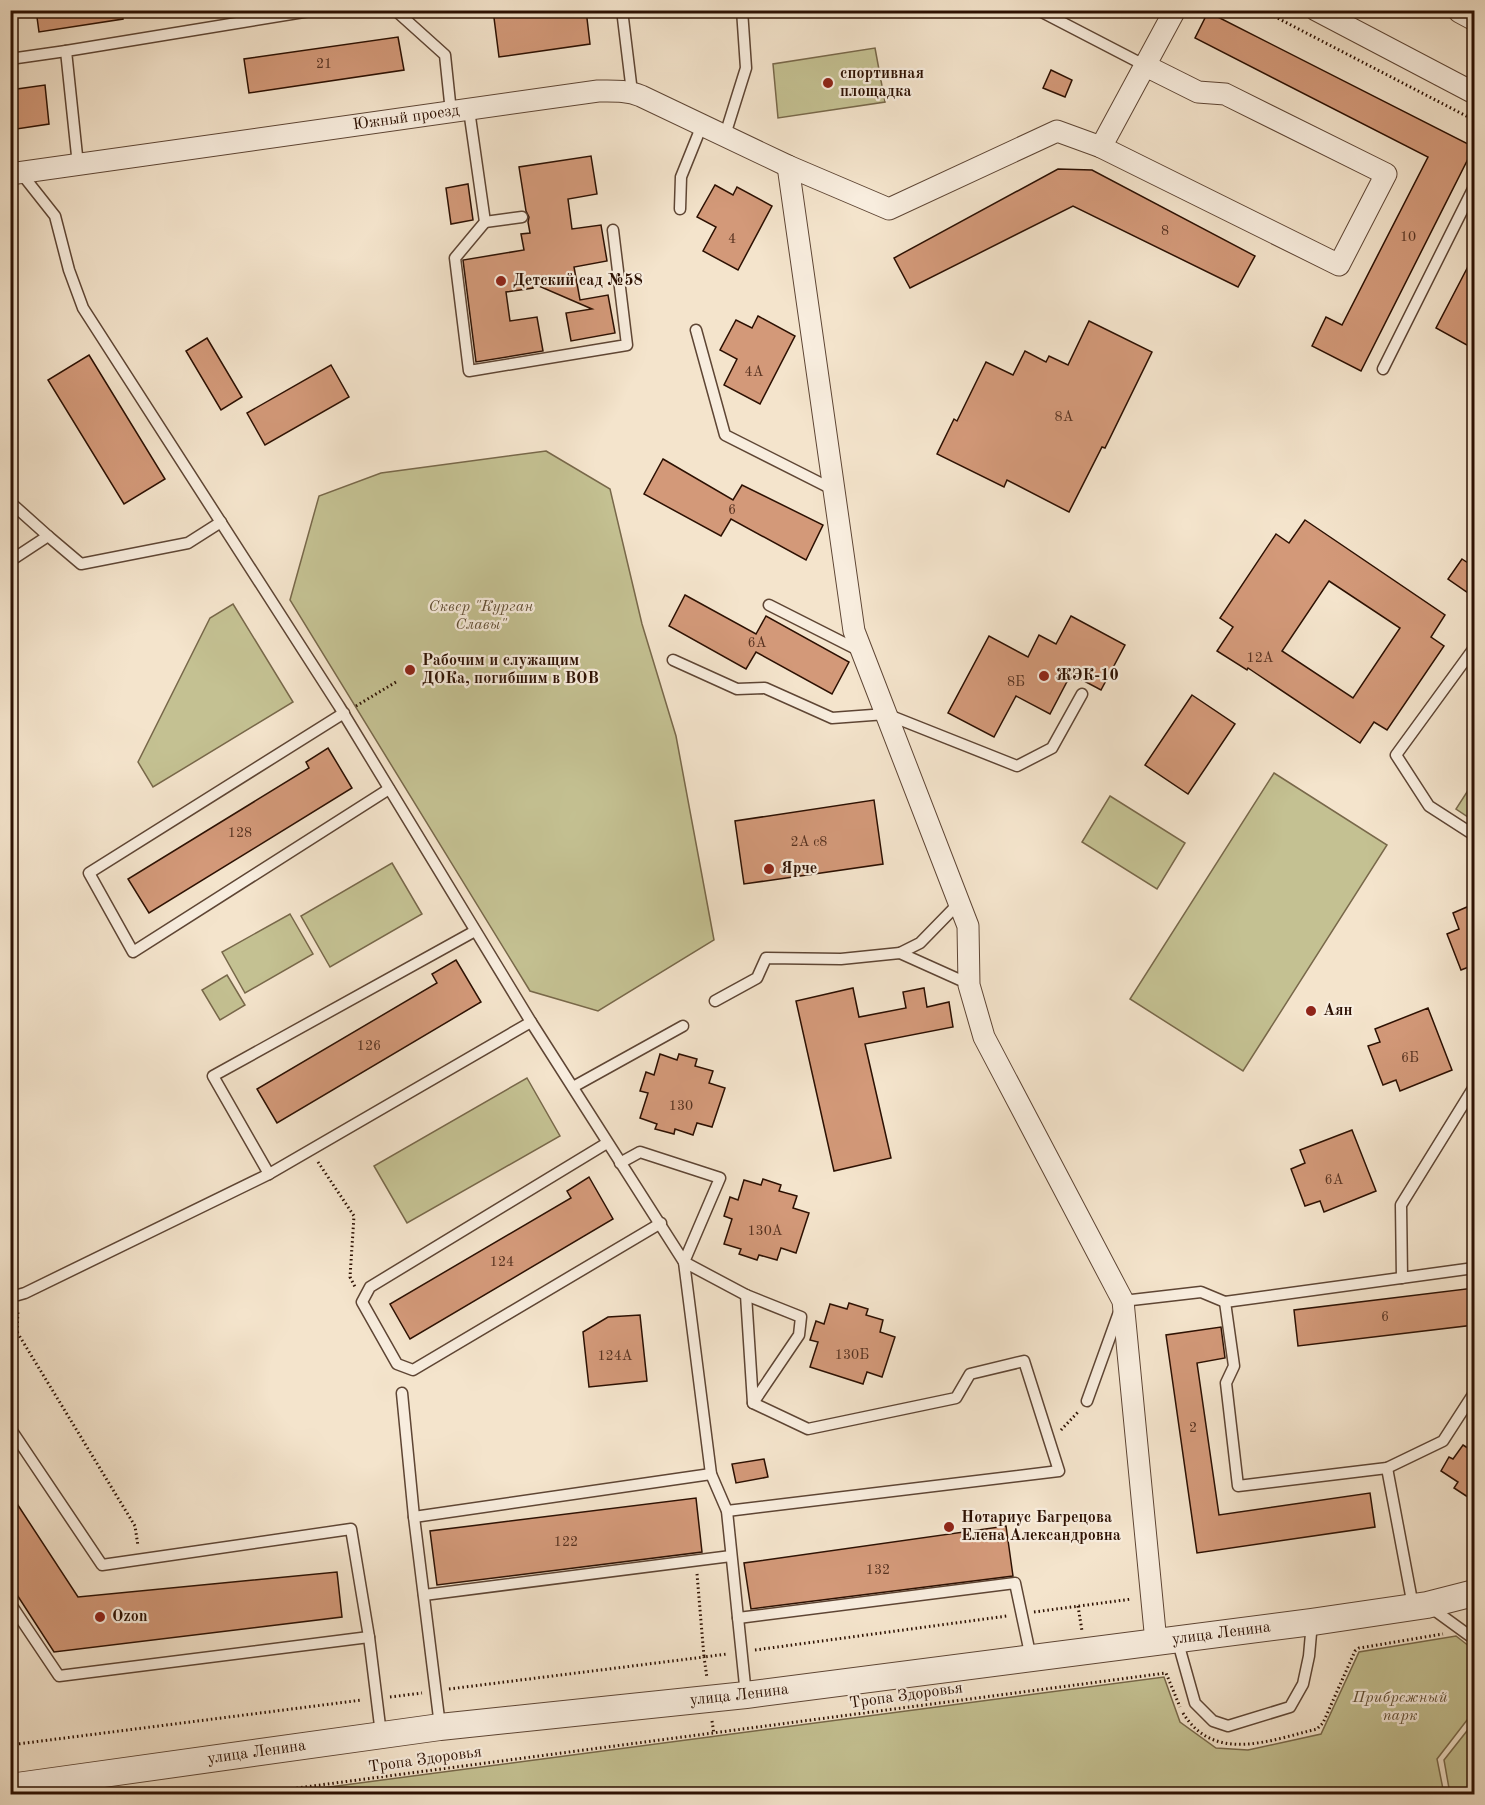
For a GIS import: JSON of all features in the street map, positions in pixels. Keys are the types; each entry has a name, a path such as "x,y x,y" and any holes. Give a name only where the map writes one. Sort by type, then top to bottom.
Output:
{"street":[{"path":"1101,147 1175,10"},
{"path":"1316,10 1474,93"},
{"path":"1461,10 1474,17"},
{"name":"Южный проезд","path":"16,174 598,91 632,92 788,166 889,209 1057,131 1101,147 1339,265 1386,174 1225,94 1198,92 1146,66"},
{"path":"788,166 854,631 968,926 969,985 984,1037 1123,1301 1151,1596 1166,1640"},
{"name":"улица Ленина","path":"10,1787 381,1734 746,1695 1312,1622 1420,1606 1471,1594"}],"lane":[{"path":"10,59 316,10"},
{"path":"395,10 444,55 460,111 484,222"},
{"path":"622,10 632,92"},
{"path":"725,135 746,68 742,10"},
{"path":"1038,10 1146,66"},
{"path":"66,51 78,165"},
{"path":"680,209 681,177 702,125"},
{"path":"16,174 55,216 69,270 83,308 344,713 531,1022 684,1262 711,1474 727,1511 746,1695"},
{"path":"1383,369 1474,187"},
{"path":"522,217 484,222 455,258 470,371 627,345 613,230"},
{"path":"696,330 725,435 834,490"},
{"path":"10,502 81,564 188,543 221,522"},
{"path":"10,561 48,536"},
{"path":"769,605 861,652"},
{"path":"1474,648 1396,755 1429,806 1474,835"},
{"path":"673,660 737,689 765,688 832,718 886,714 1017,766 1052,748 1083,694"},
{"path":"344,713 89,873 133,952 389,789"},
{"path":"716,1001 757,978 766,958 841,959 900,953 920,943 959,903"},
{"path":"269,1174 213,1076 475,931"},
{"path":"900,953 969,985"},
{"path":"14,1294 269,1174 531,1022"},
{"path":"573,1087 683,1026"},
{"path":"1402,1278 1401,1205 1474,1087"},
{"path":"607,1143 370,1287 362,1302 397,1364 413,1370 661,1223"},
{"path":"620,1163 640,1152 720,1178 684,1262"},
{"path":"684,1262 746,1295 801,1317 799,1335 753,1403"},
{"path":"1087,1401 1123,1301 1201,1292 1225,1302 1474,1268"},
{"path":"746,1295 753,1403"},
{"path":"1225,1302 1234,1366 1226,1383 1238,1486 1387,1468 1443,1441 1474,1393"},
{"path":"727,1511 1059,1471 1024,1361 970,1374 956,1398 808,1429 753,1403"},
{"path":"402,1393 414,1517 440,1727"},
{"path":"10,1428 102,1565 351,1529 369,1637 381,1734"},
{"path":"1387,1468 1420,1606 1474,1639"},
{"path":"414,1517 711,1474"},
{"path":"424,1595 731,1556"},
{"path":"738,1618 1015,1583 1031,1658"},
{"path":"10,1603 59,1676 369,1637"},
{"path":"1166,1640 1195,1703 1213,1721 1227,1726 1290,1707 1303,1684 1309,1656 1312,1622"}],"path":[{"path":"1262,10 1474,120"},
{"path":"344,713 396,682"},
{"path":"310,1150 354,1216 350,1277 362,1302"},
{"path":"14,1294 17,1332 135,1527 140,1559"},
{"path":"10,1337 17,1332"},
{"path":"1050,1443 1087,1401"},
{"path":"696,1561 704,1657 1151,1596"},
{"name":"Тропа Здоровья","path":"252,1794 1166,1673 1179,1707 1192,1726 1221,1743 1251,1745 1317,1729 1323,1723 1353,1654 1359,1648 1464,1631"}],"green space":[{"name":"спортивная площадка","path":"875,48 885,102 778,118 773,64"},
{"name":"Сквер \"Курган Славы\"","path":"546,451 610,489 642,624 676,736 714,940 598,1011 530,991 290,600 319,496 381,473"},
{"path":"233,604 293,702 153,787 138,762 210,618"},
{"path":"1274,773 1387,845 1243,1071 1130,999"},
{"path":"1474,781 1474,821 1456,809"},
{"path":"1110,796 1185,843 1157,889 1082,842"},
{"path":"392,863 422,914 330,967 301,916"},
{"path":"290,914 313,954 245,993 222,952"},
{"path":"227,975 245,1005 220,1020 202,990"},
{"path":"527,1078 560,1136 407,1223 374,1166"},
{"name":"Прибрежный парк","path":"1456,1636 1474,1650 1474,1711 1437,1759 1444,1794 276,1794 1164,1677 1180,1722 1216,1748 1248,1750 1321,1734 1359,1652"},
{"path":"1474,1722 1474,1794 1450,1794 1444,1760"}],"building":[{"path":"36,10 122,10 123,19 39,32"},
{"path":"493,10 586,10 590,44 499,57"},
{"path":"1208,12 1474,147 1361,371 1312,346 1326,317 1342,325 1428,157 1195,38"},
{"path":"398,37 404,70 249,93 244,59"},
{"path":"1051,70 1072,80 1065,97 1043,88"},
{"path":"45,85 49,124 10,130 10,90"},
{"path":"591,156 597,194 568,199 572,229 601,225 607,261 574,267 580,300 608,295 615,333 571,341 566,313 592,309 532,283 533,288 506,292 510,321 537,317 543,351 476,362 463,260 524,250 521,234 530,233 519,167"},
{"path":"1058,169 1092,170 1255,256 1238,287 1073,206 910,288 894,258"},
{"path":"468,184 473,220 451,224 446,188"},
{"path":"715,185 733,195 737,187 772,206 738,270 703,251 716,227 697,217"},
{"path":"1474,255 1474,349 1436,328"},
{"path":"758,316 795,336 760,404 724,385 737,359 720,350 736,320 752,328"},
{"path":"1089,321 1152,352 1105,448 1102,447 1069,512 1007,480 1004,487 937,454 954,419 957,421 986,362 1013,375 1025,351 1046,362 1049,356 1068,365"},
{"path":"207,338 242,397 221,410 186,351"},
{"path":"89,355 165,479 124,504 48,380"},
{"path":"331,365 349,397 265,445 247,413"},
{"path":"663,459 733,500 742,485 823,525 806,560 731,519 721,536 644,494"},
{"path":"1305,520 1445,615 1431,637 1444,646 1387,730 1374,722 1360,743 1248,668 1247,670 1217,651 1233,627 1220,618 1276,534 1289,543","holes":["1329,581 1400,628 1353,698 1282,651"]},
{"path":"1462,559 1474,567 1474,597 1448,579"},
{"path":"685,595 756,634 766,616 849,662 832,694 756,652 746,669 669,626"},
{"path":"1071,616 1125,645 1101,690 1071,674 1050,714 1016,696 994,737 948,713 989,636 1028,657 1039,635 1056,644"},
{"path":"1192,695 1235,724 1188,794 1145,765"},
{"path":"328,748 352,788 149,913 128,879 309,768 306,762"},
{"path":"874,800 883,864 744,884 735,821"},
{"path":"1474,904 1474,965 1461,970 1447,934 1459,929 1453,913"},
{"path":"456,960 481,1002 277,1123 257,1089 437,983 432,974"},
{"path":"853,988 859,1017 906,1008 903,992 924,988 927,1007 949,1002 953,1027 865,1044 891,1158 834,1171 796,1001"},
{"path":"1428,1008 1452,1070 1400,1091 1396,1080 1383,1085 1368,1046 1380,1042 1375,1029"},
{"path":"660,1054 677,1060 679,1054 697,1059 695,1066 713,1071 709,1083 725,1088 712,1127 697,1123 693,1135 675,1129 674,1134 655,1129 657,1124 640,1118 648,1093 640,1091 646,1072 654,1075"},
{"path":"1352,1130 1376,1191 1324,1212 1320,1201 1305,1206 1291,1169 1305,1163 1300,1150"},
{"path":"589,1177 613,1219 410,1339 390,1304 571,1198 567,1191"},
{"path":"763,1179 781,1185 779,1191 797,1196 793,1208 809,1213 796,1253 781,1248 777,1260 759,1255 757,1260 739,1254 741,1249 724,1244 732,1219 724,1216 730,1197 738,1200 744,1180 761,1185"},
{"path":"1474,1288 1474,1325 1298,1346 1294,1310"},
{"path":"849,1303 868,1309 866,1315 883,1320 880,1332 895,1337 882,1377 867,1372 863,1384 810,1367 818,1342 810,1340 816,1321 824,1324 830,1304 847,1309"},
{"path":"640,1315 647,1381 589,1387 583,1332 608,1317"},
{"path":"1221,1327 1225,1358 1197,1363 1219,1515 1370,1493 1375,1527 1197,1553 1166,1335"},
{"path":"1463,1445 1474,1452 1474,1501 1454,1488 1458,1482 1441,1471 1449,1457 1453,1459"},
{"path":"764,1459 768,1477 736,1483 732,1464"},
{"path":"10,1493 78,1597 337,1572 342,1617 54,1652 10,1584"},
{"path":"696,1498 702,1552 437,1585 430,1531"},
{"path":"1006,1526 1013,1576 751,1609 744,1563"}],"place":[{"name":"спортивная площадка","path":"828,83"},
{"name":"Детский сад №58","path":"501,281"},
{"name":"Рабочим и служащим ДОКа, погибшим в ВОВ","path":"410,670"},
{"name":"ЖЭК-10","path":"1044,676"},
{"name":"Ярче","path":"769,869"},
{"name":"Аян","path":"1311,1011"},
{"name":"Нотариус Багрецова Елена Александровна","path":"949,1527"},
{"name":"Ozon","path":"100,1617"}]}
